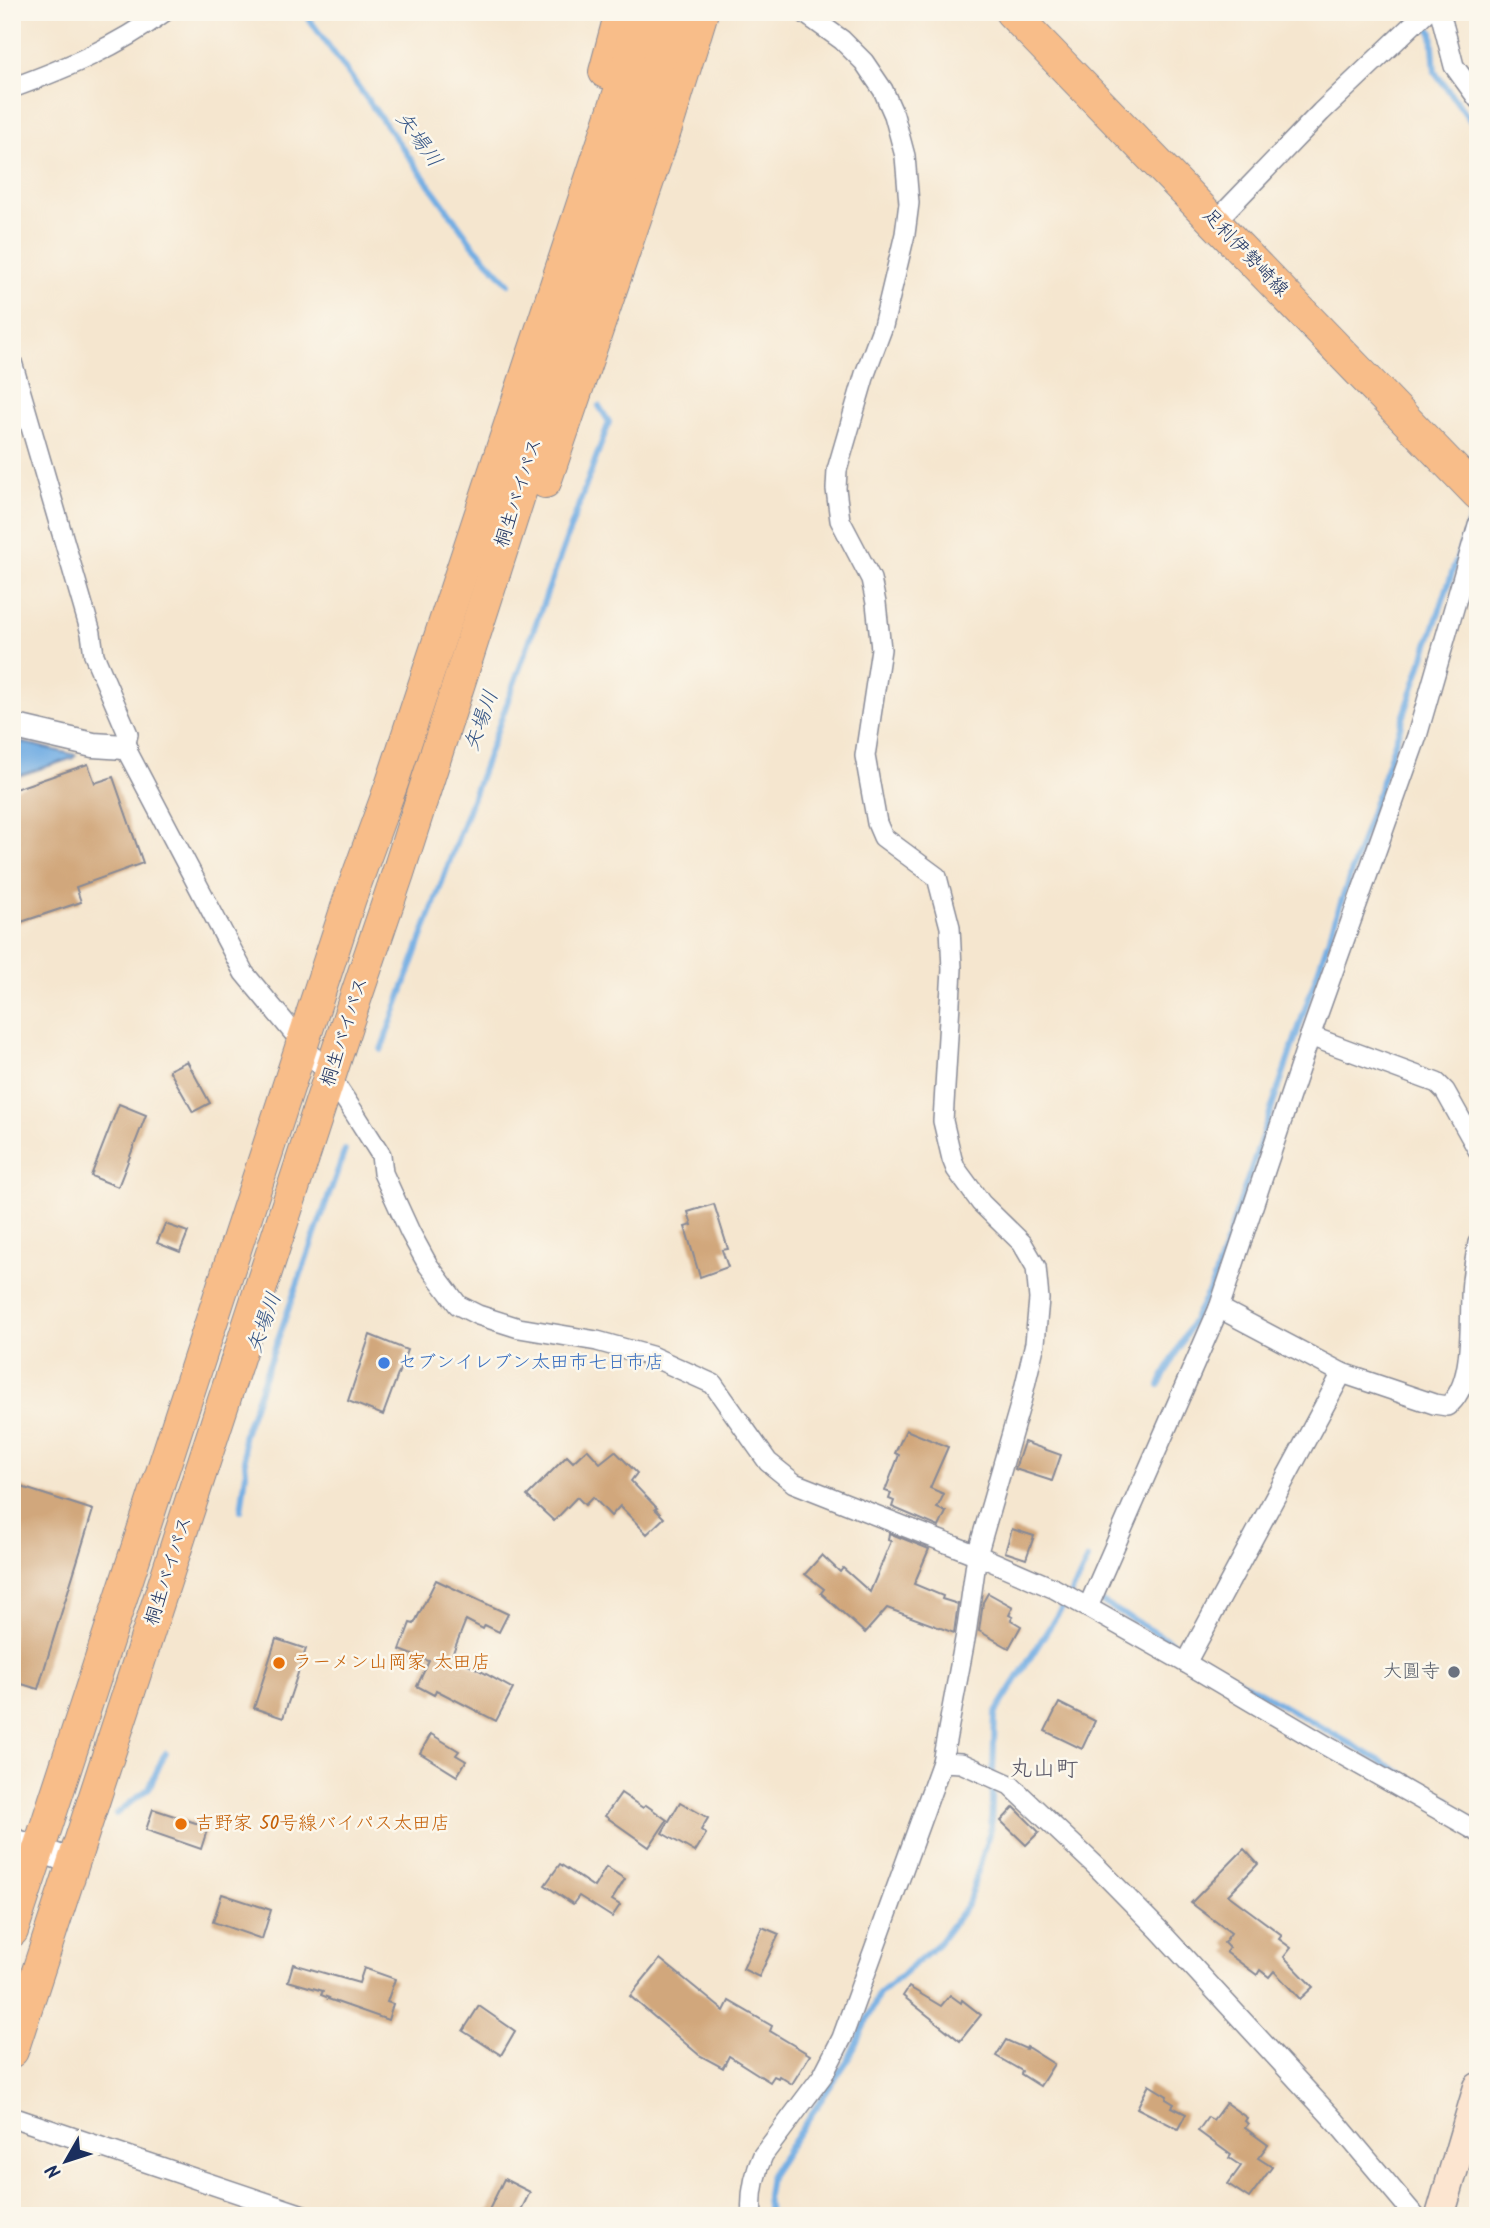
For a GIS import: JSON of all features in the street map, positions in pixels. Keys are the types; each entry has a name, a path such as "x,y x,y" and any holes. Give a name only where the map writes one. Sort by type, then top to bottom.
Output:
{"main road":[{"path":"350,898 380,751 598,97 621,12"},
{"name":"桐生バイパス","path":"12,2051 398,873 584,245 646,12"},
{"name":"桐生バイパス","path":"12,1931 26,1845 350,898 584,245 674,12"},
{"path":"398,873 443,794 547,476 665,132 702,12"},
{"name":"足利伊勢崎線","path":"1015,13 1478,494"},
{"path":"1440,2216 1478,2087"}],"street":[{"path":"12,88 68,67 121,41 164,12"},
{"path":"752,2216 751,2192 763,2155 823,2075 842,2038 942,1762 967,1634 977,1555 1021,1402 1035,1343 1039,1299 1036,1267 1021,1243 981,1203 956,1169 952,1159 943,1121 952,969 950,927 937,877 883,836 877,823 865,755 881,649 877,603 871,579 840,520 836,489 837,470 865,374 883,326 905,234 909,203 905,156 894,116 883,90 864,62 842,40 803,12"},
{"path":"1216,222 1321,113 1426,16 1454,66 1478,99"},
{"path":"12,362 91,634 94,655 128,734 125,747 244,973 331,1078 381,1155 383,1173 410,1232 428,1265 458,1305 478,1315 519,1328 597,1341 651,1356 713,1384 768,1462 794,1483 977,1555 1055,1589 1478,1832"},
{"path":"1083,1604 1219,1308 1310,1036 1417,736 1478,525"},
{"path":"12,726 93,746 125,747"},
{"path":"1310,1036 1437,1083 1445,1091 1478,1150"},
{"path":"1219,1308 1342,1373 1447,1406 1452,1402 1469,1357 1471,1283 1478,1243"},
{"path":"1186,1663 1342,1373"},
{"path":"942,1762 961,1763 1010,1785 1097,1867 1159,1930 1336,2122 1415,2216"},
{"path":"26,1845 74,1862"},
{"path":"12,2118 306,2216"}],"water":[{"path":"12,740 76,755 12,778"}],"building":[{"path":"88,764 95,783 113,777 143,863 76,887 81,902 12,925 12,790"},
{"path":"187,1061 210,1103 193,1112 169,1070"},
{"path":"119,1104 146,1115 118,1187 91,1176"},
{"path":"714,1204 728,1249 722,1250 728,1267 700,1277 685,1227 692,1225 688,1212"},
{"path":"165,1224 188,1232 180,1252 157,1243"},
{"path":"370,1335 407,1350 383,1415 348,1401"},
{"path":"906,1430 948,1447 930,1488 944,1494 937,1508 946,1512 939,1527 892,1507 894,1501 889,1499 891,1493 885,1491 899,1455 895,1453"},
{"path":"1024,1442 1061,1455 1052,1481 1015,1469"},
{"path":"587,1449 600,1463 615,1451 637,1473 631,1481 664,1518 647,1534 620,1506 611,1516 593,1497 585,1505 577,1497 554,1521 527,1496 567,1456 573,1462"},
{"path":"12,1484 93,1510 38,1689 12,1681"},
{"path":"1012,1529 1034,1536 1026,1559 1005,1552"},
{"path":"889,1533 929,1549 914,1584 958,1604 954,1633 887,1608 865,1633 821,1593 824,1589 805,1574 822,1555 840,1572 843,1568 870,1592 891,1541 888,1540"},
{"path":"436,1580 508,1614 499,1632 485,1625 483,1629 466,1620 452,1655 513,1689 496,1721 436,1690 434,1695 417,1686 429,1661 400,1650 410,1623 414,1624"},
{"path":"988,1593 1013,1607 1009,1615 1013,1617 1011,1620 1021,1626 1009,1648 979,1631 983,1602"},
{"path":"276,1639 306,1649 283,1718 254,1708"},
{"path":"1059,1703 1095,1721 1082,1749 1045,1731"},
{"path":"431,1734 459,1751 456,1755 466,1761 457,1776 420,1753"},
{"path":"621,1793 643,1808 646,1805 667,1820 649,1847 605,1816"},
{"path":"680,1802 708,1818 701,1830 706,1834 695,1852 662,1833"},
{"path":"1014,1807 1039,1832 1026,1845 1001,1821"},
{"path":"153,1809 208,1827 201,1849 146,1830"},
{"path":"1244,1849 1258,1864 1228,1895 1282,1935 1279,1939 1291,1948 1284,1957 1313,1987 1300,1999 1274,1971 1269,1977 1260,1970 1257,1975 1226,1952 1229,1948 1224,1943 1231,1933 1191,1903"},
{"path":"560,1864 594,1887 606,1867 625,1879 612,1900 620,1905 612,1917 579,1896 573,1904 545,1885"},
{"path":"222,1894 271,1910 262,1939 213,1922"},
{"path":"762,1927 779,1934 759,1977 743,1969"},
{"path":"660,1959 724,2011 729,2001 772,2026 770,2031 810,2055 792,2084 779,2076 774,2076 770,2082 729,2056 723,2068 699,2055 630,1996"},
{"path":"293,1964 359,1983 364,1968 395,1979 387,2002 393,2004 388,2020 328,1999 321,1995 323,1991 288,1981"},
{"path":"909,1987 941,2006 950,1995 961,2003 962,2000 981,2015 960,2041 903,1996"},
{"path":"479,2006 515,2031 501,2055 463,2031"},
{"path":"1006,2040 1026,2049 1027,2047 1054,2064 1040,2086 1021,2074 1022,2071 996,2056"},
{"path":"1149,2085 1167,2096 1166,2099 1174,2104 1172,2107 1186,2114 1178,2129 1137,2108"},
{"path":"1226,2103 1247,2118 1245,2121 1248,2124 1245,2128 1268,2145 1258,2158 1272,2167 1249,2198 1228,2184 1241,2166 1229,2158 1231,2155 1198,2131 1208,2117 1213,2120"},
{"path":"504,2179 530,2192 518,2216 486,2216"}],"waterway":[{"name":"矢場川","path":"304,12 473,245 509,284"},
{"path":"1421,19 1432,32 1435,72 1478,131"},
{"name":"矢場川","path":"381,1050 609,422 599,406"},
{"path":"1159,1385 1212,1285 1473,511"},
{"name":"矢場川","path":"241,1511 246,1473 243,1437 345,1150"},
{"path":"769,2216 767,2196 770,2176 849,2058 879,1994 938,1944 968,1904 991,1827 995,1714 1076,1585 1088,1559"},
{"path":"1102,1602 1184,1649"},
{"path":"1203,1660 1449,1800"},
{"name":"矢場川","path":"116,1814 149,1788 165,1753"}],"place":[{"name":"セブンイレブン太田市七日市店","path":"384,1363"},
{"name":"ラーメン山岡家 太田店","path":"279,1663"},
{"name":"大圓寺","path":"1454,1672"},
{"name":"吉野家 50号線バイパス太田店","path":"181,1824"}],"district":[{"name":"丸山町","path":"1044,1770"}]}
